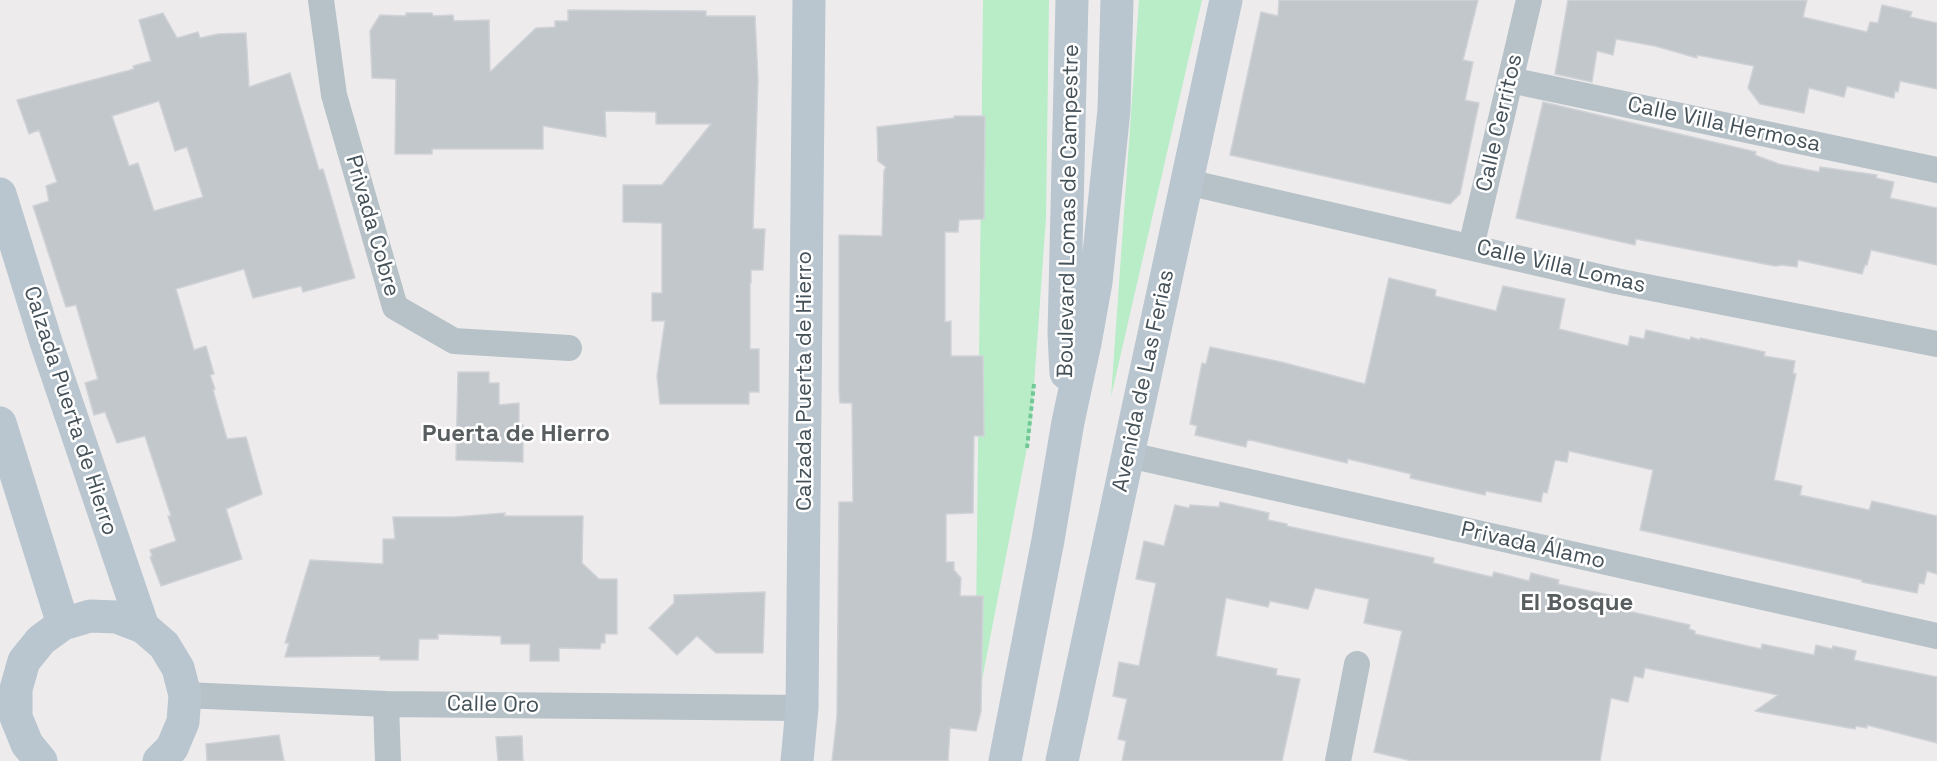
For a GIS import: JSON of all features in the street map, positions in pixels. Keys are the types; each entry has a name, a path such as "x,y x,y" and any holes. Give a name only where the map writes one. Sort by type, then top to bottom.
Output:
{"main road":[{"name":"Calzada Puerta de Hierro","path":"797,761 802,708 809,0"},
{"name":"Boulevard Lomas de Campestre","path":"1068,422 1064,334 1072,0"},
{"name":"Boulevard Lomas de Campestre","path":"1005,761 1096,282 1114,110 1117,0"},
{"name":"Avenida de Las Ferias","path":"1062,761 1226,0"},
{"name":"Calzada Puerta de Hierro","path":"0,194 46,342 143,627"},
{"path":"0,423 63,624"},
{"path":"41,761 27,744 16,717 16,689 24,661 41,639 63,624 90,616 117,617 143,627 164,645 178,668 185,695 183,722 172,748 159,761"}],"street":[{"name":"Privada Cobre","path":"321,0 334,95 395,308 454,341 569,348"},
{"name":"Calle Cerritos","path":"1471,247 1529,0"},
{"name":"Calle Villa Hermosa","path":"1510,80 1937,171"},
{"name":"Calle Villa Lomas","path":"1187,182 1616,281 1937,344"},
{"name":"Privada Álamo","path":"1128,455 1937,636"},
{"path":"1338,761 1357,664"},
{"name":"Calle Oro","path":"185,695 386,704 802,708"},
{"path":"386,704 388,761"}],"path":[{"path":"1027,451 1034,381"}],"green space":[{"path":"983,0 1049,0 1046,218 1031,427 975,716"},
{"path":"1139,0 1202,0 1111,397"}],"building":[{"path":"1279,0 1478,0 1463,60 1473,62 1465,100 1479,103 1460,194 1450,204 1230,155 1261,12 1278,16"},
{"path":"1568,0 1807,0 1803,17 1867,32 1870,22 1878,23 1882,5 1912,12 1910,17 1937,23 1937,89 1900,81 1894,98 1847,86 1844,97 1809,88 1804,113 1760,104 1748,88 1754,66 1697,55 1697,58 1655,46 1616,39 1613,55 1597,51 1592,82 1555,74"},
{"path":"568,10 706,11 706,16 755,16 758,80 753,229 765,229 763,270 751,270 750,349 759,349 759,392 749,392 749,404 660,404 657,376 665,321 652,321 652,293 662,293 662,223 623,222 623,185 662,185 711,124 656,124 656,112 605,111 606,137 543,126 543,149 432,149 432,154 395,154 396,79 372,78 370,31 380,15 406,16 406,13 432,13 433,16 453,15 454,21 489,20 490,72 536,28 555,27 555,21 568,21"},
{"path":"163,13 177,38 198,32 200,38 218,34 246,33 249,87 290,73 319,170 323,169 355,278 303,292 301,286 253,298 244,269 176,289 194,350 206,346 214,374 210,375 215,389 213,390 227,439 246,437 262,494 226,509 242,559 161,586 150,557 152,556 150,550 176,541 168,516 171,516 145,436 117,443 105,412 94,415 85,383 98,379 76,305 66,307 33,206 49,201 46,186 57,182 39,130 29,134 17,100 134,69 133,66 151,61 139,20","holes":["159,101 175,151 187,147 203,197 154,211 138,163 129,166 112,116"]},
{"path":"1543,102 1756,152 1755,155 1779,164 1819,172 1820,167 1877,175 1876,178 1894,182 1890,198 1937,208 1937,265 1871,250 1862,274 1798,260 1797,267 1775,266 1636,239 1635,245 1516,218"},
{"path":"954,116 985,116 984,219 959,220 958,232 945,232 945,322 951,321 951,356 983,356 984,436 974,436 973,513 946,514 946,562 954,562 954,570 961,578 960,596 983,596 981,711 976,731 950,728 948,761 832,761 837,716 839,502 853,502 852,403 840,403 839,391 839,235 882,236 886,167 878,161 877,127 954,118"},
{"path":"1389,278 1436,290 1435,296 1496,311 1503,286 1565,299 1559,329 1628,346 1630,336 1644,339 1646,330 1690,340 1691,337 1700,340 1700,338 1765,352 1764,356 1795,361 1793,373 1796,374 1774,480 1802,486 1800,495 1869,510 1872,501 1937,516 1937,574 1927,571 1924,584 1919,583 1917,593 1640,530 1653,470 1569,451 1567,462 1555,460 1547,493 1543,492 1541,502 1486,491 1485,495 1410,478 1411,474 1348,459 1347,463 1250,440 1247,441 1246,447 1195,435 1197,426 1190,424 1202,363 1206,364 1210,347 1281,362 1365,384"},
{"path":"458,372 489,372 489,383 499,383 499,405 519,403 519,425 523,425 523,462 456,460"},
{"path":"1220,502 1269,513 1268,520 1287,524 1287,526 1434,558 1433,563 1492,577 1494,572 1529,581 1531,573 1559,580 1558,584 1613,596 1610,607 1690,625 1689,629 1695,631 1695,634 1761,649 1762,644 1814,655 1816,645 1832,649 1833,646 1856,651 1854,660 1937,677 1937,743 1867,725 1867,728 1856,726 1855,729 1755,711 1778,695 1645,668 1643,678 1634,676 1628,702 1611,698 1600,761 1412,761 1374,752 1402,631 1364,623 1369,599 1315,588 1308,609 1270,601 1268,607 1226,598 1216,656 1277,669 1276,675 1300,679 1282,761 1122,761 1126,741 1118,739 1127,699 1113,696 1119,662 1139,666 1156,583 1136,579 1144,541 1164,546 1175,505 1189,508 1190,505 1219,507"},
{"path":"505,513 504,516 583,516 582,563 599,579 617,579 617,634 605,634 605,643 601,643 600,649 559,648 559,661 530,661 530,644 501,644 501,636 438,634 438,639 419,639 418,660 380,660 380,656 285,657 289,643 285,643 310,560 383,564 383,539 395,539 393,517 454,517"},
{"path":"765,592 763,653 716,653 697,636 677,655 649,628 674,603 674,595"},
{"path":"279,735 284,761 207,761 206,744"},
{"path":"522,736 523,761 498,761 496,737"}],"district":[{"name":"Puerta de Hierro","path":"516,434"},
{"name":"El Bosque","path":"1577,603"}]}
